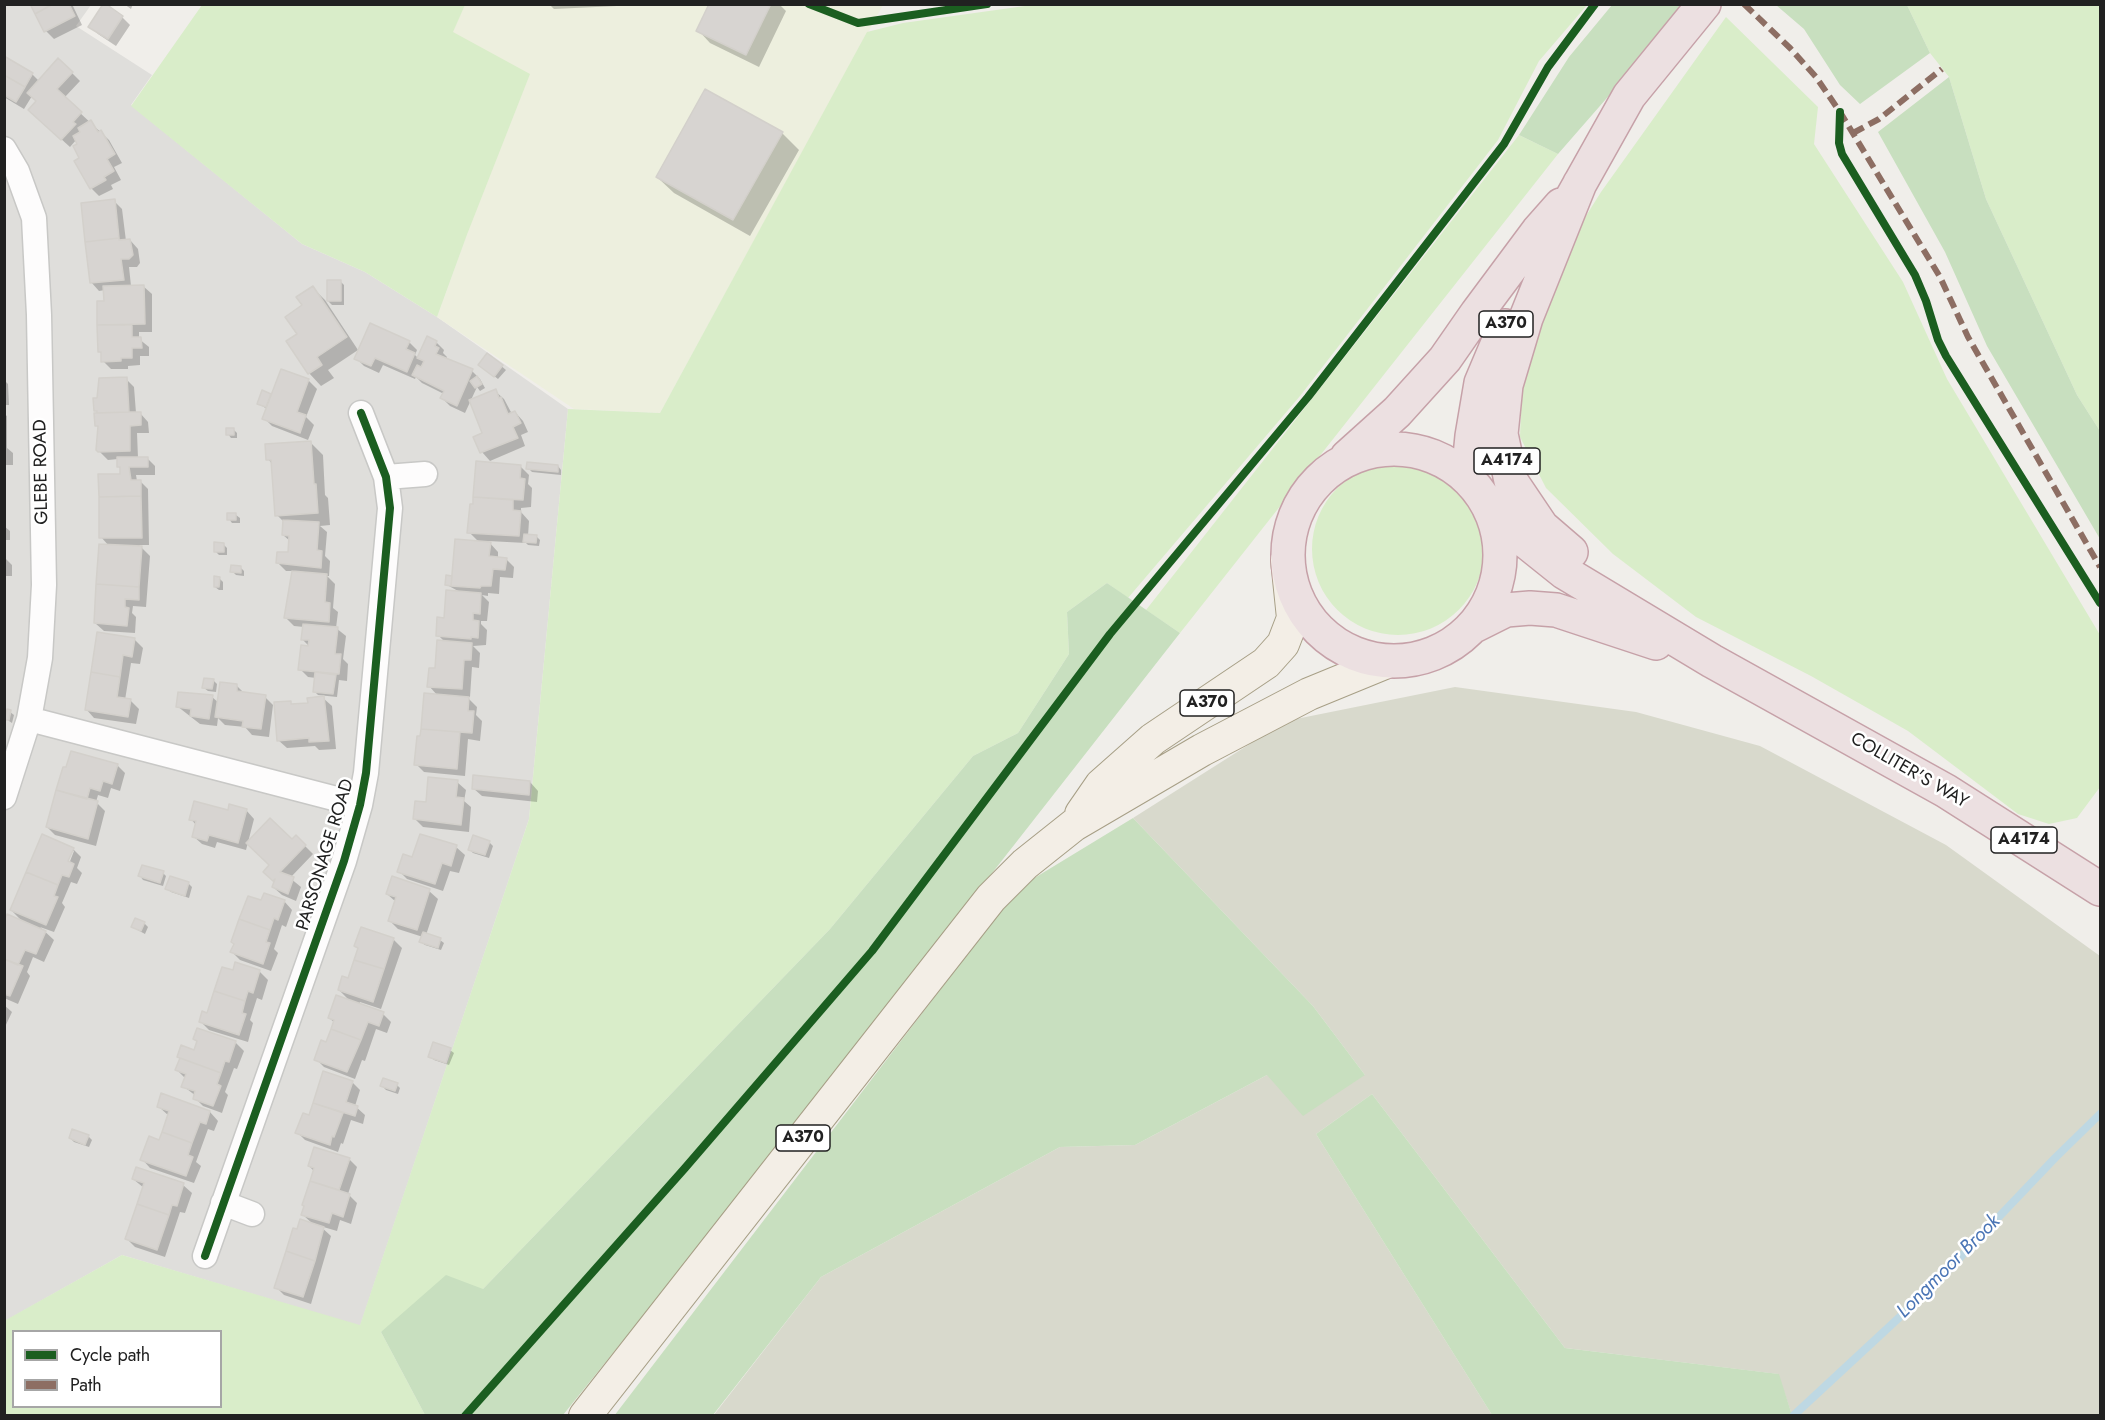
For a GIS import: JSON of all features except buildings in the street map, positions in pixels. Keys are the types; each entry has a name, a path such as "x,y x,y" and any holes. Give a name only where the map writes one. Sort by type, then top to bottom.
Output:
{"highway":[{"name":"A370","path":"1468,477 1481,383 1500,337 1580,183 1629,96 1704,4"},
{"name":"A370","path":"1343,460 1397,412 1445,359 1531,240 1580,183"},
{"name":"A4174","path":"1580,183 1526,318 1506,385 1500,434 1511,481 1542,527 1602,579 1712,661"},
{"path":"1408,449 1441,458 1468,477 1489,505 1500,536 1501,568 1492,600 1474,626 1449,647 1419,659 1387,662 1349,652 1318,630 1296,597 1287,560 1290,530 1301,502 1319,478 1343,460 1375,450 1408,449"},
{"name":"COLLITER'S WAY","path":"1489,505 1509,528 1564,572 1712,661 1946,791 2100,890"},
{"name":"COLLITER'S WAY","path":"1474,626 1506,610 1530,608 1556,610 1712,661"}],"main road":[{"name":"A370","path":"1074,825 1101,785 1153,739 1266,663 1283,644 1293,618 1287,560"},
{"name":"A370","path":"585,1416 991,898 1025,864 1074,825 1202,750 1309,694 1387,662"}],"street":[{"name":"GLEBE ROAD","path":"4,149 17,171 34,218 37,251 44,585 40,658 29,719 4,797"},
{"name":"PARSONAGE ROAD","path":"205,1256 344,861 360,805 366,773 390,508 386,477 361,413"},
{"path":"386,477 424,474"},
{"name":"PARSONAGE ROAD","path":"29,719 360,805"},
{"path":"223,1203 252,1214"}],"shaded area":[{"path":"5,5 91,5 76,26 152,75 131,105 302,244 365,272 437,317 568,409 529,819 360,1326 122,1255 5,1321"},
{"path":"1455,687 1636,712 1760,746 1946,845 2100,956 2100,1415 1792,1415 1778,1374 1565,1348 1372,1094 1316,1134 1492,1415 713,1416 821,1277 1060,1147 1135,1145 1267,1075 1365,1075 1313,1006 1133,818 1286,721"}],"green space":[{"path":"1039,4 1587,5 1539,61 1498,140 1300,396 1128,598 1107,583 1067,612 1069,654 1018,733 973,756 830,929 483,1289 381,1332 425,1415 5,1415 4,1321 122,1255 360,1325 529,819 568,409 660,413 867,32 903,23"},
{"path":"202,5 465,5 453,32 530,74 437,317 365,272 302,244 131,106"},
{"path":"465,5 883,5 660,413 574,409 437,317 468,232 452,32"},
{"path":"1612,5 1688,5 1558,154 1519,135 1569,57"},
{"path":"1776,5 1907,5 1930,53 1860,104 1840,85 1804,29"},
{"path":"1907,5 2100,5 2100,431 2077,395 1986,199 1949,77 1930,53"},
{"path":"1726,17 1818,107 1814,144 1903,282 1947,379 2100,635 2100,787 2077,818 2049,824 2018,814 1908,731 1811,676 1696,617 1613,554 1546,488 1520,437 1522,382 1566,248 1601,192"},
{"path":"1949,77 1986,199 2077,395 2100,431 2100,539 1987,346 1945,252 1878,132"},
{"path":"1519,135 1558,154 1180,633 1146,610"},
{"path":"1398,463 1431,470 1446,477 1459,488 1470,501 1477,516 1484,549 1477,582 1470,597 1459,610 1446,621 1431,628 1398,635 1365,628 1350,621 1337,610 1326,597 1319,582 1312,549 1319,516 1326,501 1337,488 1350,477 1365,470"},
{"path":"1107,583 1180,633 733,1204 563,1415 425,1415 381,1332 446,1275 483,1289 830,929 973,756 1018,733 1069,654 1067,612"},
{"path":"1133,818 1313,1006 1365,1075 1303,1116 1267,1075 1135,1145 1060,1147 821,1277 713,1415 614,1416 1018,888"},
{"path":"1372,1094 1565,1348 1779,1374 1792,1415 1492,1415 1316,1134"}],"waterway":[{"name":"Longmoor Brook","path":"1793,1416 1931,1288 2100,1114"}],"marked path":[{"path":"1744,4 1790,48 1816,77 1840,112 1940,277 1968,337 2100,567"},
{"path":"1853,133 1879,119 1942,69"}],"cycle path":[{"path":"809,4 858,23 987,4"},
{"path":"465,1416 685,1168 872,951 1110,634 1308,397 1504,144 1548,67 1595,4"},
{"path":"1840,112 1839,143 1842,154 1915,275 1946,356 2100,603"},
{"path":"205,1256 344,861 360,805 366,773 390,508 386,477 361,413"}]}
